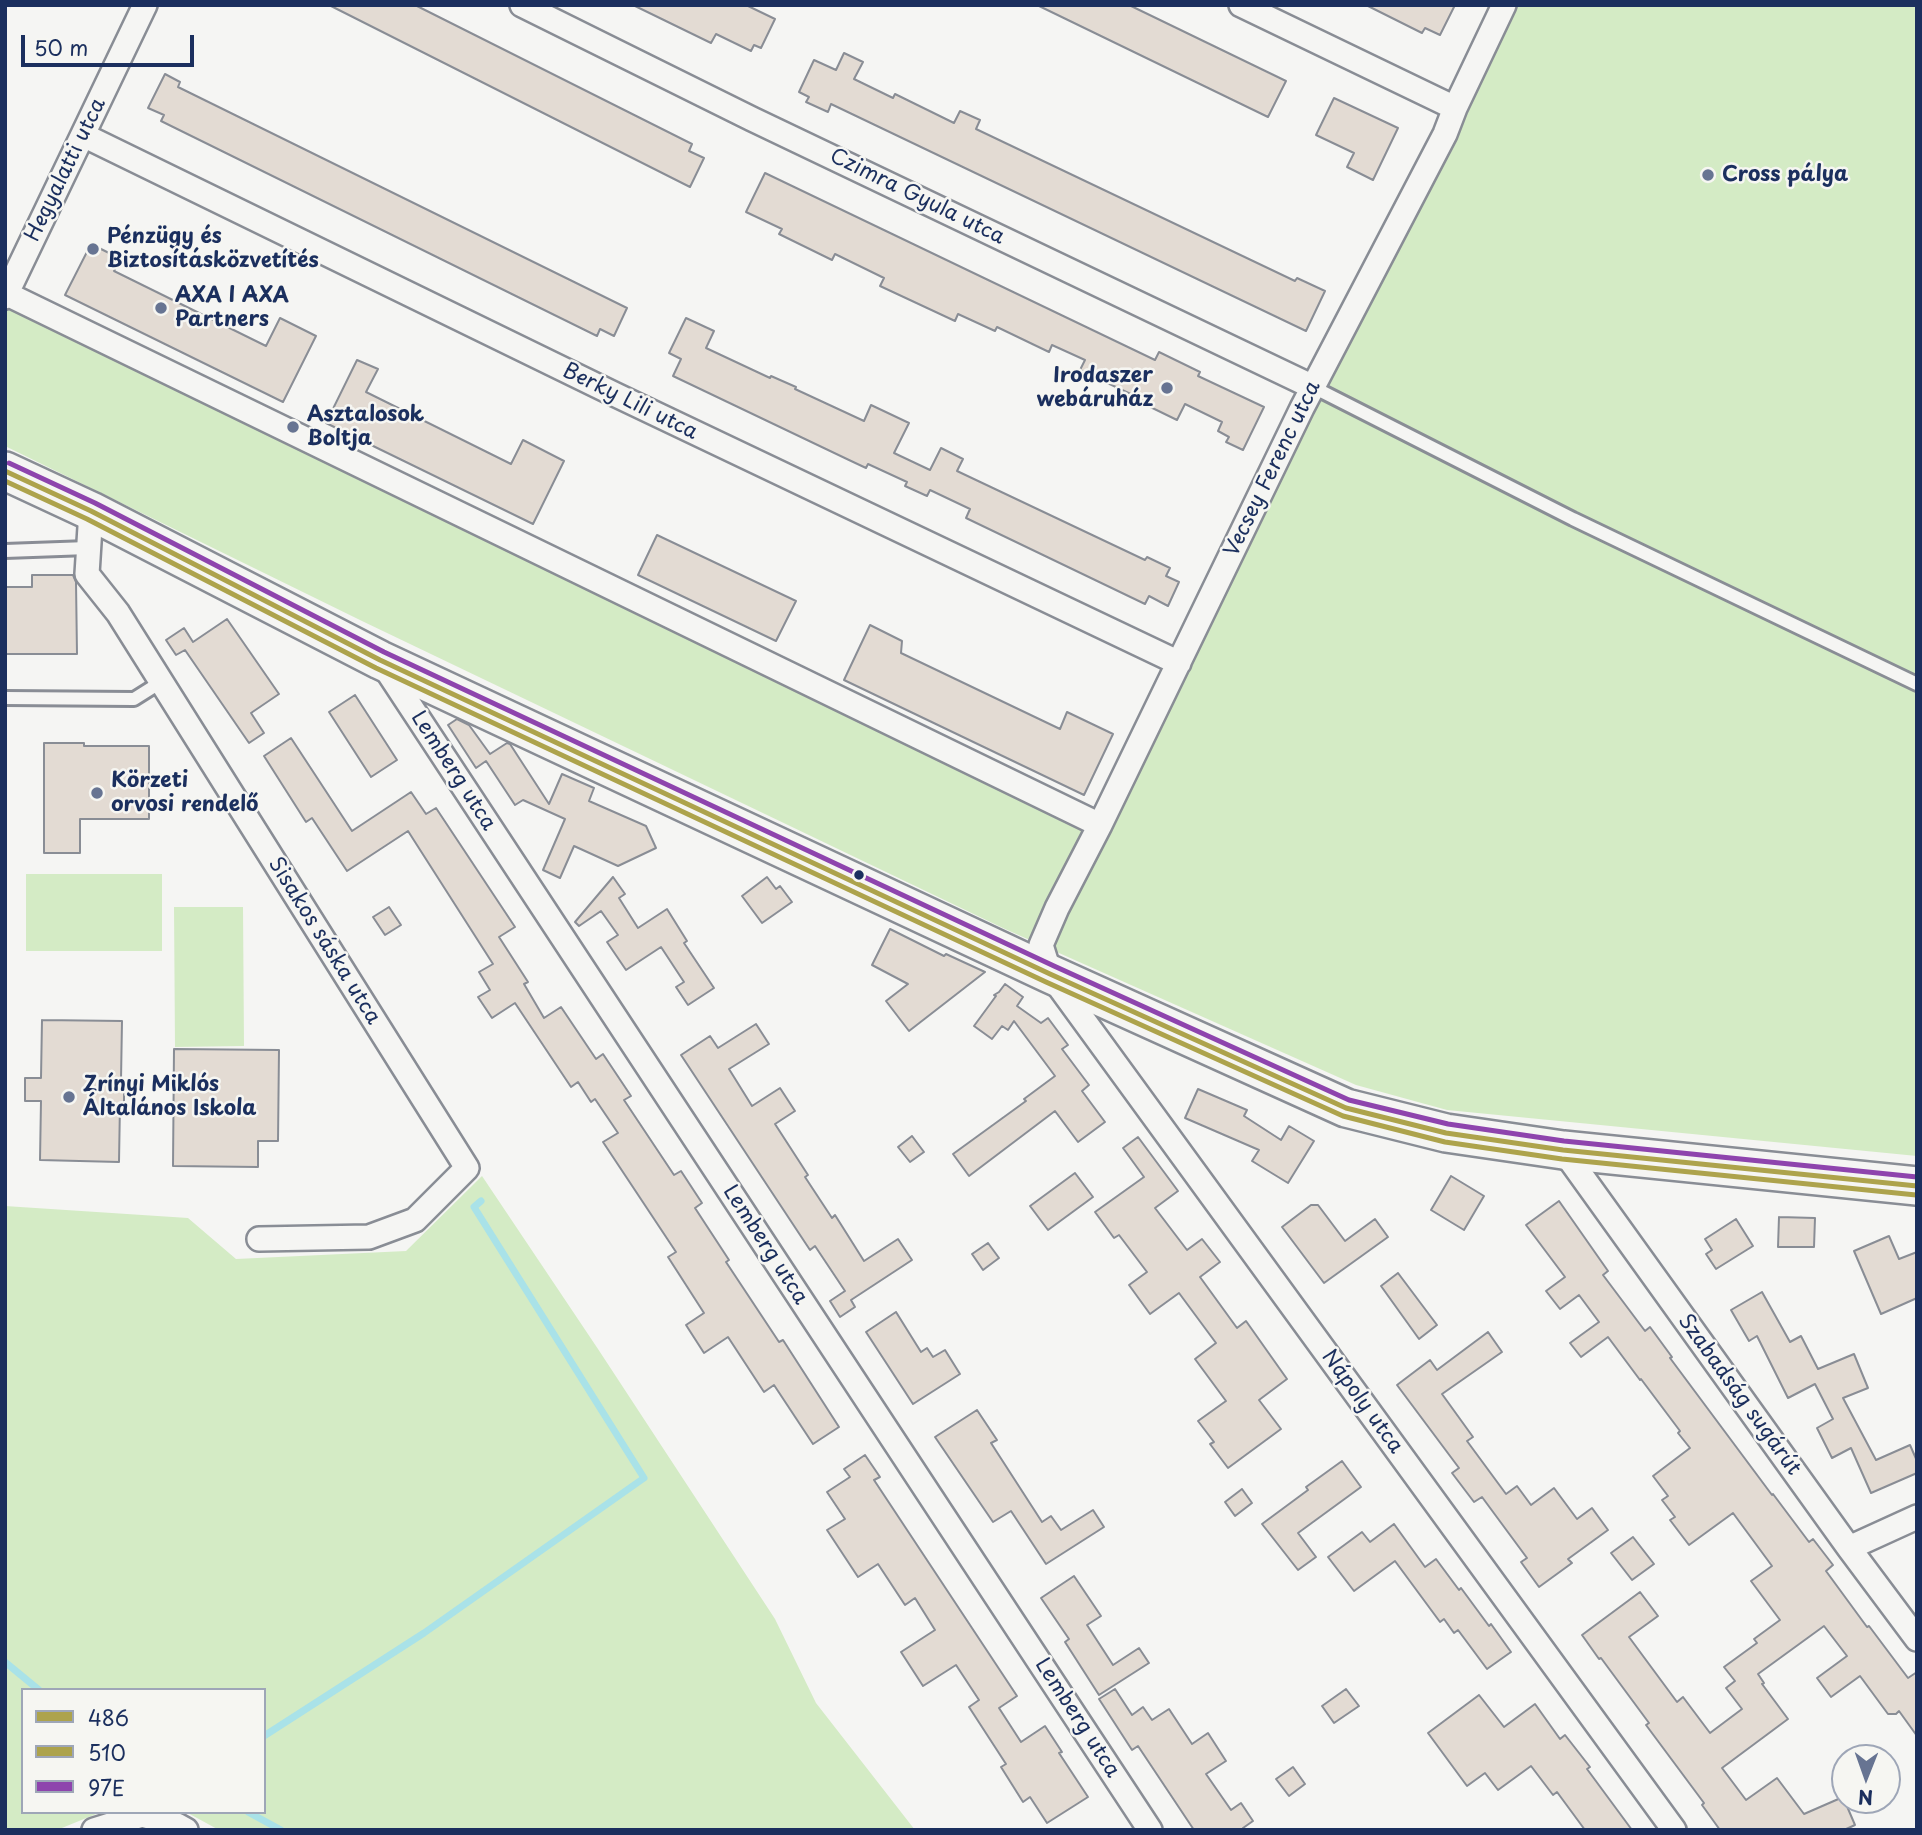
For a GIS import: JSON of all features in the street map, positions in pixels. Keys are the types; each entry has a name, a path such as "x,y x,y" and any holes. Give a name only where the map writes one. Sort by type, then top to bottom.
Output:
{"main road":[{"path":"5,471 380,660 1050,974 1346,1108 1446,1133 1563,1150 1917,1186"}],"street":[{"name":"Hegyalatti utca","path":"6,296 145,5"},
{"name":"Czimra Gyula utca","path":"522,5 752,119 1313,387"},
{"path":"1241,5 1455,108"},
{"name":"Vecsey Ferenc utca","path":"1050,974 1041,945 1057,908 1313,387 1445,134 1504,5"},
{"name":"Berky Lili utca","path":"83,135 616,396 1179,663"},
{"path":"6,296 1100,825"},
{"name":"Sisakos sáska utca","path":"91,512 87,574 118,613 467,1168 415,1220 369,1237 259,1238"},
{"name":"Lemberg utca","path":"380,660 1150,1830"},
{"name":"Nápoly utca","path":"1050,974 1674,1830"},
{"name":"Szabadság sugárút","path":"1563,1150 1917,1639"},
{"path":"1849,1548 1917,1517"},
{"path":"94,1830 142,1815 182,1827"}],"lane":[{"path":"1313,387 1573,519 1917,684"},
{"path":"5,551 88,548"},
{"path":"5,698 134,699 161,682"}],"green space":[{"path":"1504,5 1917,5 1917,1156 1447,1110 1356,1085 1005,929 362,621 5,446 5,297 1100,825"},
{"path":"26,874 162,874 162,951 26,951"},
{"path":"174,907 243,907 244,1046 175,1047"},
{"path":"482,1176 775,1619 816,1703 915,1830 219,1830 190,1814 266,1814 266,1688 21,1688 21,1814 96,1814 57,1830 5,1830 5,1206 188,1218 236,1259 406,1251"}],"building":[{"path":"329,5 415,5 692,144 689,151 704,158 690,187"},
{"path":"633,5 746,5 775,19 761,48 754,45 751,51 716,34 711,43"},
{"path":"1037,5 1129,5 1286,81 1268,117"},
{"path":"1366,5 1455,5 1440,35 1425,28 1422,33"},
{"path":"844,53 863,62 854,79 893,98 895,94 954,123 960,111 980,120 976,129 1295,281 1297,278 1325,291 1306,331 831,104 828,112 806,102 809,97 799,92 814,60 836,70"},
{"path":"165,74 180,82 178,87 627,308 614,336 600,329 597,336 161,121 164,115 148,108"},
{"path":"1334,98 1398,128 1373,180 1347,167 1354,153 1316,135"},
{"path":"765,173 1155,360 1159,352 1200,372 1198,376 1264,407 1243,450 1226,442 1229,437 1218,431 1222,422 1185,404 1177,420 1136,400 1137,397 1080,370 1085,360 1052,345 1049,352 997,327 995,331 958,314 955,321 880,286 884,278 835,254 832,260 779,234 782,229 746,212"},
{"path":"91,244 121,259 114,271 266,346 280,318 316,336 283,402 65,295"},
{"path":"686,318 714,331 706,348 796,387 795,389 864,421 871,405 909,423 894,453 930,470 941,448 963,459 957,471 1145,560 1147,557 1170,568 1166,576 1179,582 1168,606 1149,596 1145,604 966,518 970,509 930,490 927,496 905,486 907,482 868,464 866,468 673,376 681,359 669,353"},
{"path":"357,360 378,369 366,392 511,464 523,440 564,461 533,524 326,423"},
{"path":"657,535 796,601 776,641 638,575"},
{"path":"32,575 73,575 76,582 77,654 5,654 5,587 32,587"},
{"path":"227,619 279,694 251,713 264,733 249,743 185,650 176,655 166,640 184,628 193,642"},
{"path":"870,625 902,641 901,653 1060,729 1067,712 1113,734 1084,795 844,680"},
{"path":"355,695 397,760 371,777 329,712"},
{"path":"457,719 469,725 490,754 507,743 510,744 549,804 562,774 594,788 589,801 646,826 656,848 618,866 574,846 560,878 543,870 565,819 523,800 515,805 486,761 476,768 448,725"},
{"path":"291,738 352,831 411,792 426,814 436,808 515,927 499,937 528,982 524,984 544,1018 561,1007 596,1059 603,1054 631,1096 624,1100 674,1175 681,1171 702,1203 695,1208 729,1260 726,1262 779,1342 783,1340 839,1427 813,1444 774,1385 764,1392 728,1337 704,1353 686,1325 704,1313 668,1257 676,1252 603,1142 618,1133 595,1099 591,1102 578,1082 571,1087 515,1003 492,1018 478,997 490,990 479,972 493,964 408,831 347,871 312,818 306,822 264,756"},
{"name":"Körzeti orvosi rendelő","path":"44,743 149,746 149,819 80,819 80,853 44,853"},
{"path":"613,877 625,894 619,898 638,928 667,909 687,941 684,943 714,988 688,1005 676,987 684,982 661,947 626,970 607,942 618,935 601,911 579,926 575,922"},
{"path":"767,877 776,889 780,886 792,902 762,923 742,896"},
{"path":"389,907 401,925 385,935 373,917"},
{"path":"890,929 944,956 946,954 985,972 909,1031 886,1001 908,984 872,965"},
{"path":"1005,984 1023,997 1017,1006 1041,1023 1048,1018 1068,1045 1062,1049 1089,1085 1082,1091 1105,1122 1078,1142 1055,1111 969,1176 953,1154 1026,1101 1024,1099 1055,1076 1014,1021 1008,1030 1002,1026 992,1039 974,1026 996,996 994,995"},
{"path":"42,1020 122,1021 121,1080 124,1080 124,1103 120,1103 119,1162 40,1160 41,1101 25,1101 25,1078 41,1078"},
{"path":"756,1024 769,1044 729,1069 752,1106 780,1088 795,1111 775,1124 808,1175 805,1177 832,1218 835,1215 864,1261 898,1239 912,1260 851,1300 855,1307 840,1317 830,1301 845,1291 815,1246 810,1250 681,1055 710,1036 718,1048"},
{"path":"174,1049 279,1050 278,1141 258,1141 258,1167 173,1166"},
{"path":"1198,1089 1247,1110 1244,1116 1281,1140 1289,1126 1314,1141 1288,1183 1252,1161 1259,1150 1185,1118"},
{"path":"912,1136 924,1152 910,1162 898,1147"},
{"path":"1138,1137 1178,1191 1155,1208 1187,1250 1202,1239 1220,1262 1200,1277 1237,1328 1246,1321 1287,1379 1259,1400 1281,1429 1228,1468 1210,1444 1214,1442 1198,1421 1226,1401 1195,1359 1216,1343 1179,1293 1150,1314 1129,1285 1147,1272 1119,1235 1114,1238 1095,1212 1144,1177 1123,1148"},
{"path":"1075,1173 1093,1197 1048,1230 1030,1206"},
{"path":"1451,1176 1484,1196 1464,1230 1431,1210"},
{"path":"1559,1201 1608,1271 1603,1275 1645,1331 1650,1327 1772,1495 1809,1542 1813,1539 1833,1565 1826,1571 1867,1627 1869,1626 1908,1678 1917,1672 1917,1736 1899,1711 1896,1714 1888,1714 1860,1676 1831,1697 1817,1678 1847,1656 1824,1626 1758,1674 1764,1683 1762,1684 1788,1719 1722,1768 1746,1800 1777,1778 1804,1814 1831,1802 1831,1814 1850,1814 1855,1825 1844,1830 1720,1830 1702,1805 1704,1803 1646,1725 1649,1723 1582,1635 1640,1592 1658,1616 1629,1637 1677,1702 1683,1697 1710,1733 1742,1709 1726,1688 1735,1681 1724,1667 1757,1643 1754,1639 1780,1620 1751,1581 1772,1566 1733,1513 1689,1545 1670,1520 1675,1517 1662,1500 1668,1496 1653,1476 1690,1448 1608,1337 1581,1357 1570,1343 1599,1322 1579,1295 1560,1309 1546,1291 1565,1277 1526,1225"},
{"path":"1311,1205 1318,1205 1345,1241 1375,1219 1388,1237 1324,1283 1282,1227"},
{"path":"1779,1217 1815,1218 1814,1247 1778,1247"},
{"path":"1736,1219 1753,1246 1716,1269 1706,1254 1712,1250 1705,1239"},
{"path":"1889,1236 1899,1259 1917,1252 1917,1298 1881,1314 1854,1251"},
{"path":"988,1243 999,1258 983,1270 972,1254"},
{"path":"1398,1273 1437,1325 1419,1339 1381,1286"},
{"path":"1762,1292 1790,1342 1801,1336 1818,1369 1854,1354 1868,1388 1843,1398 1876,1460 1910,1445 1917,1461 1917,1473 1871,1493 1851,1448 1832,1458 1817,1428 1833,1419 1815,1384 1788,1398 1757,1336 1749,1341 1731,1310"},
{"path":"896,1312 921,1352 927,1348 933,1357 945,1350 960,1374 913,1404 866,1332"},
{"path":"1488,1332 1502,1352 1442,1394 1473,1437 1467,1441 1506,1494 1517,1486 1531,1505 1554,1488 1577,1519 1592,1508 1608,1530 1568,1559 1572,1563 1539,1587 1521,1562 1527,1558 1482,1497 1474,1502 1452,1473 1459,1468 1397,1385 1430,1360 1437,1370"},
{"path":"977,1410 997,1440 991,1443 1042,1522 1051,1516 1061,1530 1093,1510 1104,1527 1046,1564 1011,1511 993,1522 935,1437"},
{"path":"865,1455 880,1477 874,1480 1017,1696 999,1708 1021,1742 1045,1726 1088,1797 1047,1823 1030,1797 1023,1802 1001,1767 1006,1764 969,1707 979,1700 956,1665 923,1686 901,1652 935,1630 915,1598 905,1605 878,1564 858,1577 827,1530 845,1519 827,1492 850,1477 844,1469"},
{"path":"1342,1461 1361,1487 1298,1533 1316,1557 1298,1570 1262,1524"},
{"path":"1242,1489 1252,1503 1235,1516 1225,1502"},
{"path":"1394,1524 1425,1567 1436,1559 1511,1652 1487,1669 1458,1630 1454,1633 1444,1619 1440,1622 1395,1561 1354,1591 1328,1557 1362,1532 1370,1542"},
{"path":"1633,1537 1654,1564 1632,1580 1611,1553"},
{"path":"1074,1576 1101,1616 1087,1625 1113,1665 1139,1648 1149,1663 1099,1695 1065,1642 1069,1639 1041,1598"},
{"path":"1115,1689 1132,1715 1143,1707 1152,1720 1169,1709 1192,1744 1208,1733 1226,1761 1206,1774 1231,1810 1241,1803 1253,1821 1243,1828 1244,1830 1194,1830 1138,1746 1132,1750 1099,1699"},
{"path":"1346,1689 1359,1706 1334,1723 1322,1706"},
{"path":"1479,1695 1504,1727 1535,1704 1560,1739 1565,1735 1590,1767 1587,1769 1632,1830 1585,1830 1557,1792 1553,1795 1531,1766 1498,1790 1485,1773 1467,1786 1428,1733"},
{"path":"1293,1767 1305,1784 1289,1796 1276,1779"}],"waterway":[{"path":"266,1735 424,1633 644,1478 474,1207 481,1201"},
{"path":"5,1662 37,1688"},
{"path":"252,1814 281,1830"}],"transit line":[{"name":"97E","path":"9,463 95,503 384,652 1054,966 1349,1100 1448,1124 1564,1141 1917,1177"},
{"name":"486","path":"5,471 91,511 380,660 1050,974 1346,1108 1446,1133 1563,1150 1917,1186"},
{"name":"510","path":"5,481 87,519 376,668 1046,982 1343,1116 1445,1142 1562,1159 1916,1195"}],"place":[{"name":"Cross pálya","path":"1708,175"},
{"name":"Pénzügy és Biztosításközvetítés","path":"93,249"},
{"name":"AXA I AXA Partners","path":"161,308"},
{"name":"Irodaszer webáruház","path":"1167,388"},
{"name":"Asztalosok Boltja","path":"293,427"},
{"name":"Körzeti orvosi rendelő","path":"97,793"},
{"name":"Zrínyi Miklós Általános Iskola","path":"69,1097"}]}
